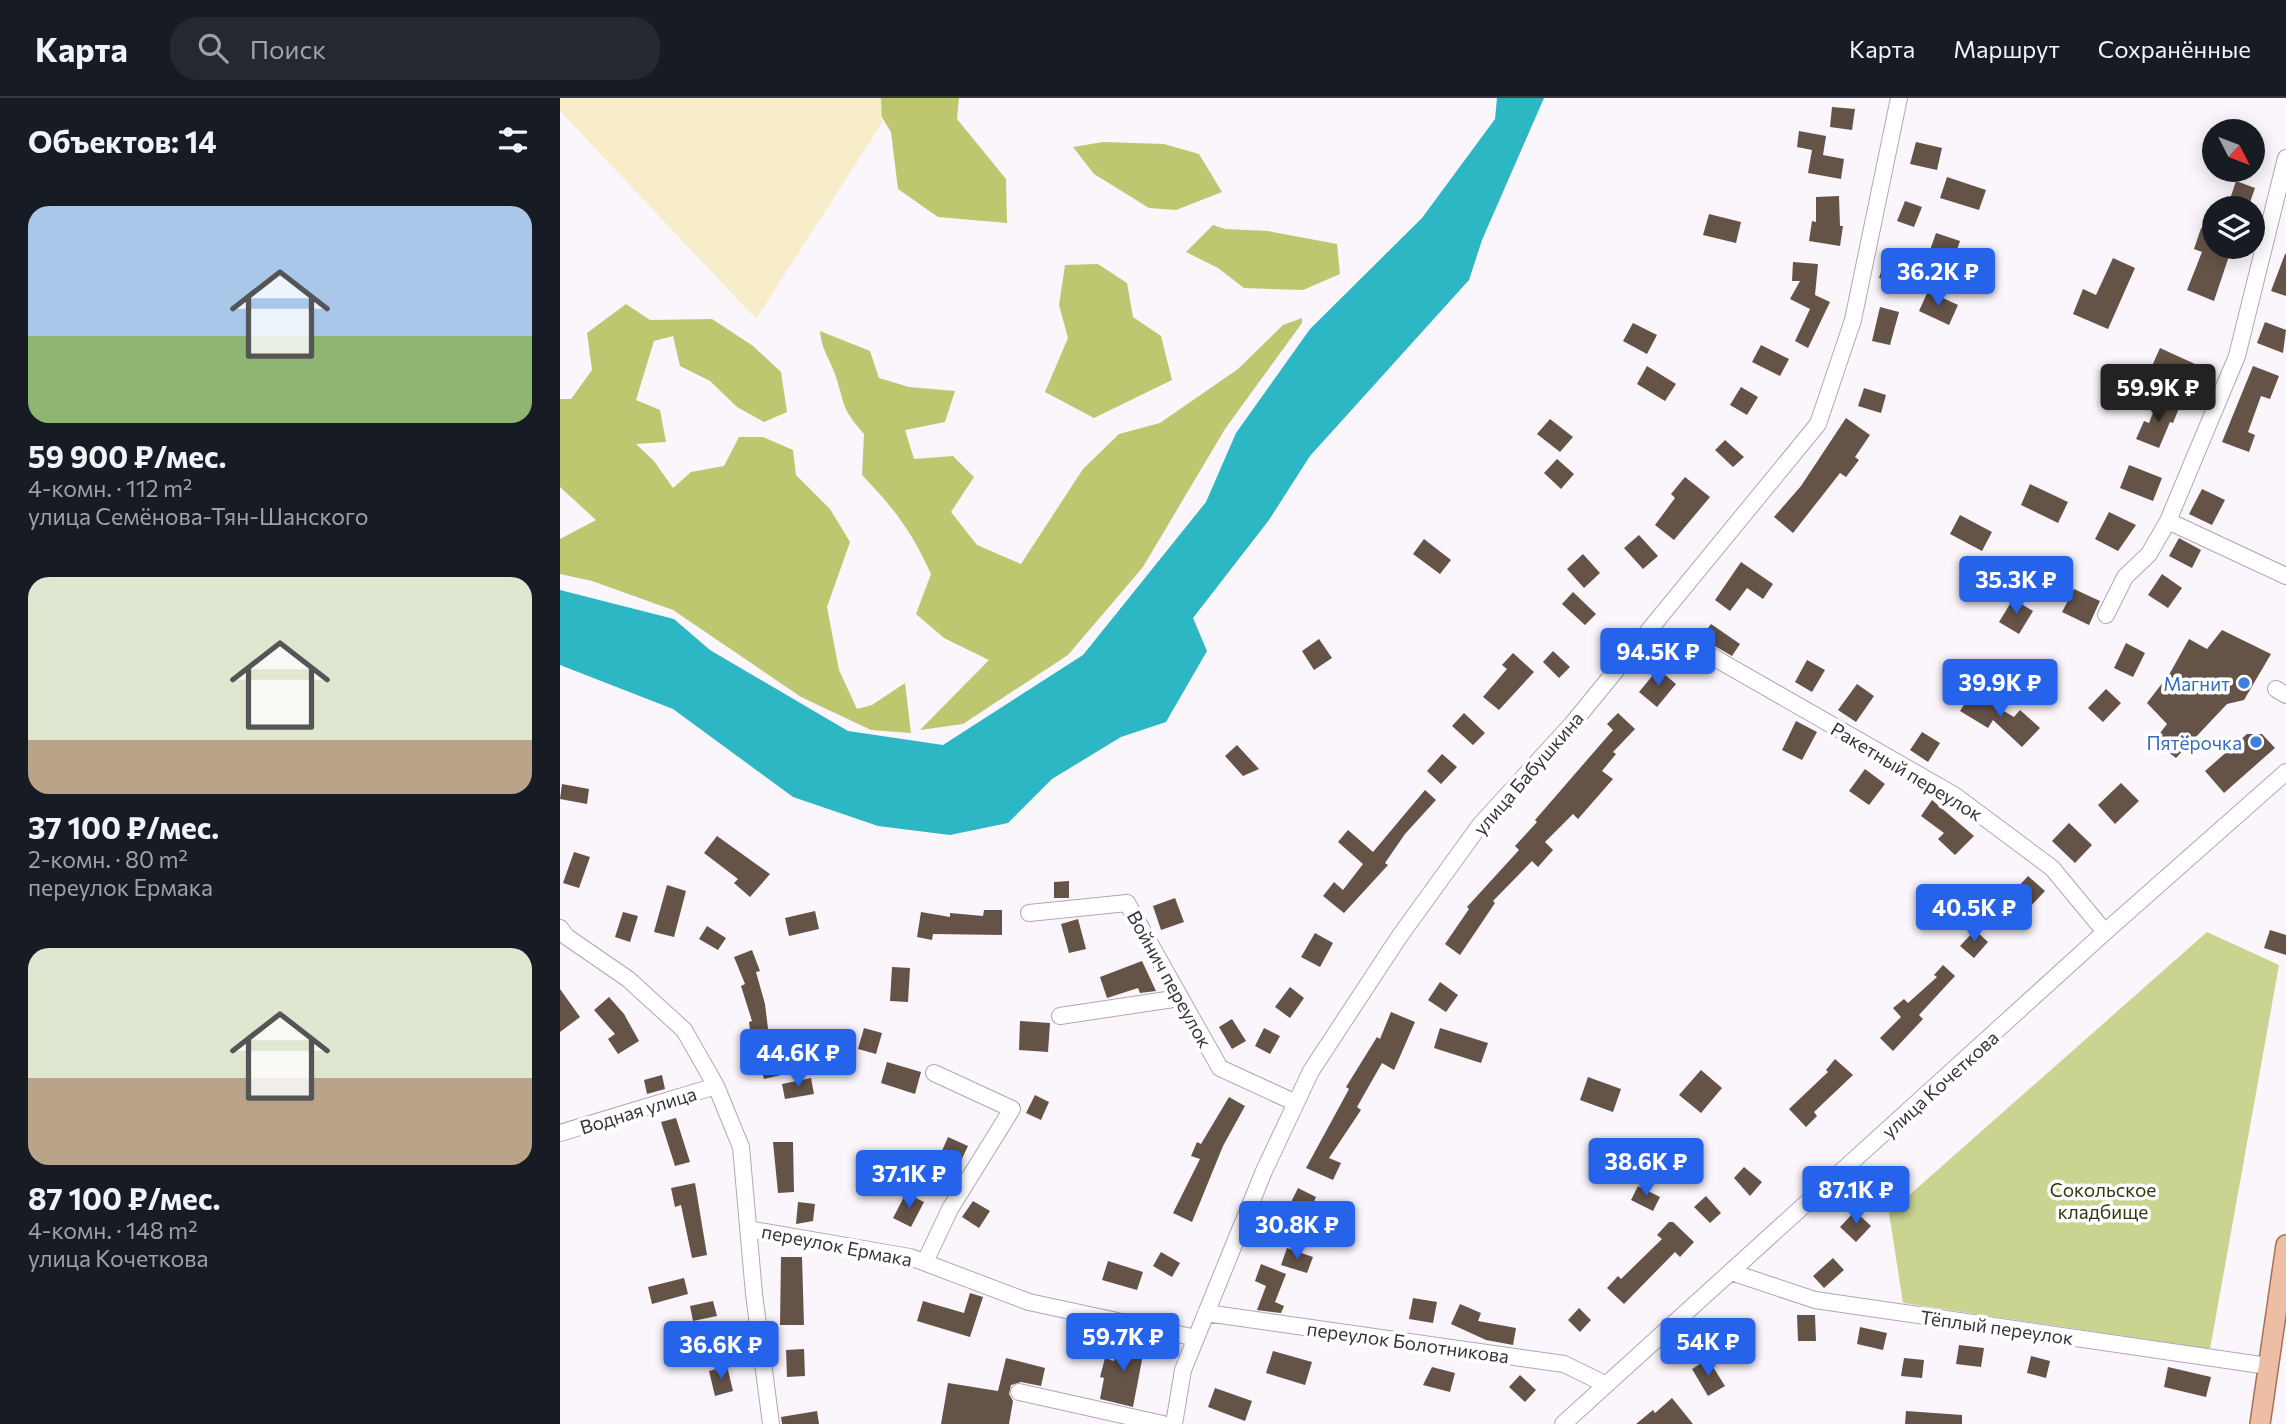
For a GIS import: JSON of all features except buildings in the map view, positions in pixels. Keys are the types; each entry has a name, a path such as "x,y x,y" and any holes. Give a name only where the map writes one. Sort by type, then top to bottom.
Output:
{"main road":[{"path":"2260,1424 2268,1366 2278,1345 2286,1245"}],"street":[{"name":"улица Бабушкина","path":"1174,1424 1183,1370 1264,1171 1311,1071 1399,937 1480,825 1572,724 1818,424 1853,320 1899,98"},
{"path":"2106,615 2125,577 2149,554 2168,521 2237,356 2286,158"},
{"path":"2168,521 2286,576"},
{"name":"Ракетный переулок","path":"1685,641 1954,795 2052,868 2105,932"},
{"name":"улица Кочеткова","path":"1563,1424 2105,932 2286,772"},
{"name":"Войнич переулок","path":"1029,913 1127,903 1220,1068 1296,1103"},
{"path":"560,928 567,937 628,979 684,1030 716,1087 741,1147 771,1424"},
{"path":"1060,1016 1180,998"},
{"name":"переулок Ермака","path":"925,1262 950,1209 1012,1109 934,1073"},
{"name":"Водная улица","path":"560,1133 716,1087"},
{"name":"переулок Ермака","path":"748,1229 910,1256 1028,1302 1196,1338"},
{"name":"Тёплый переулок","path":"1731,1272 1815,1300 2268,1366"},
{"name":"переулок Болотникова","path":"1206,1313 1564,1364 1605,1384"},
{"path":"1018,1392 1164,1424"}],"green space":[{"path":"870,98 959,98 957,119 1006,179 1007,223 938,217 898,189 891,132"},
{"path":"1103,142 1164,144 1199,154 1222,192 1176,210 1149,208 1094,174 1073,147"},
{"path":"1213,225 1225,229 1268,231 1337,244 1340,274 1303,290 1244,288 1218,268 1186,252"},
{"path":"1098,264 1127,283 1133,317 1161,336 1172,380 1094,418 1045,392 1068,338 1059,305 1065,265"},
{"path":"626,304 650,320 712,319 753,346 781,372 787,412 764,422 737,407 710,381 680,366 673,336 654,341 636,400 660,410 666,442 636,444 654,461 673,488 691,472 724,466 739,437 763,437 793,450 796,475 830,509 850,542 827,607 839,670 857,709 872,705 905,683 911,733 871,730 801,697 673,610 592,581 560,574 560,539 596,520 560,487 560,399 571,399 592,370 587,333"},
{"path":"1302,318 1302,323 1225,429 1143,567 1068,655 963,724 920,730 989,660 944,638 916,614 931,574 917,545 901,521 862,475 864,434 845,406 822,344 820,331 870,351 879,378 909,387 955,391 945,422 905,430 914,459 953,456 974,477 951,512 977,545 1021,564 1083,469 1119,434 1160,423 1238,369 1283,325"},
{"name":"Сокольское кладбище","path":"2207,932 2279,965 2210,1349 1903,1303 1889,1213"}],"sand":[{"path":"560,98 881,98 882,123 756,319 560,111"}],"water":[{"path":"1497,98 1544,98 1482,240 1469,280 1310,456 1269,520 1193,618 1207,651 1166,722 1121,737 1052,779 1008,823 950,835 878,826 793,797 673,709 560,665 560,590 674,619 710,650 848,731 943,745 1083,655 1206,502 1236,433 1310,329 1422,218 1495,119"}],"place":[{"name":"Магнит","path":"2244,683"},
{"name":"Пятёрочка","path":"2256,742"}]}
